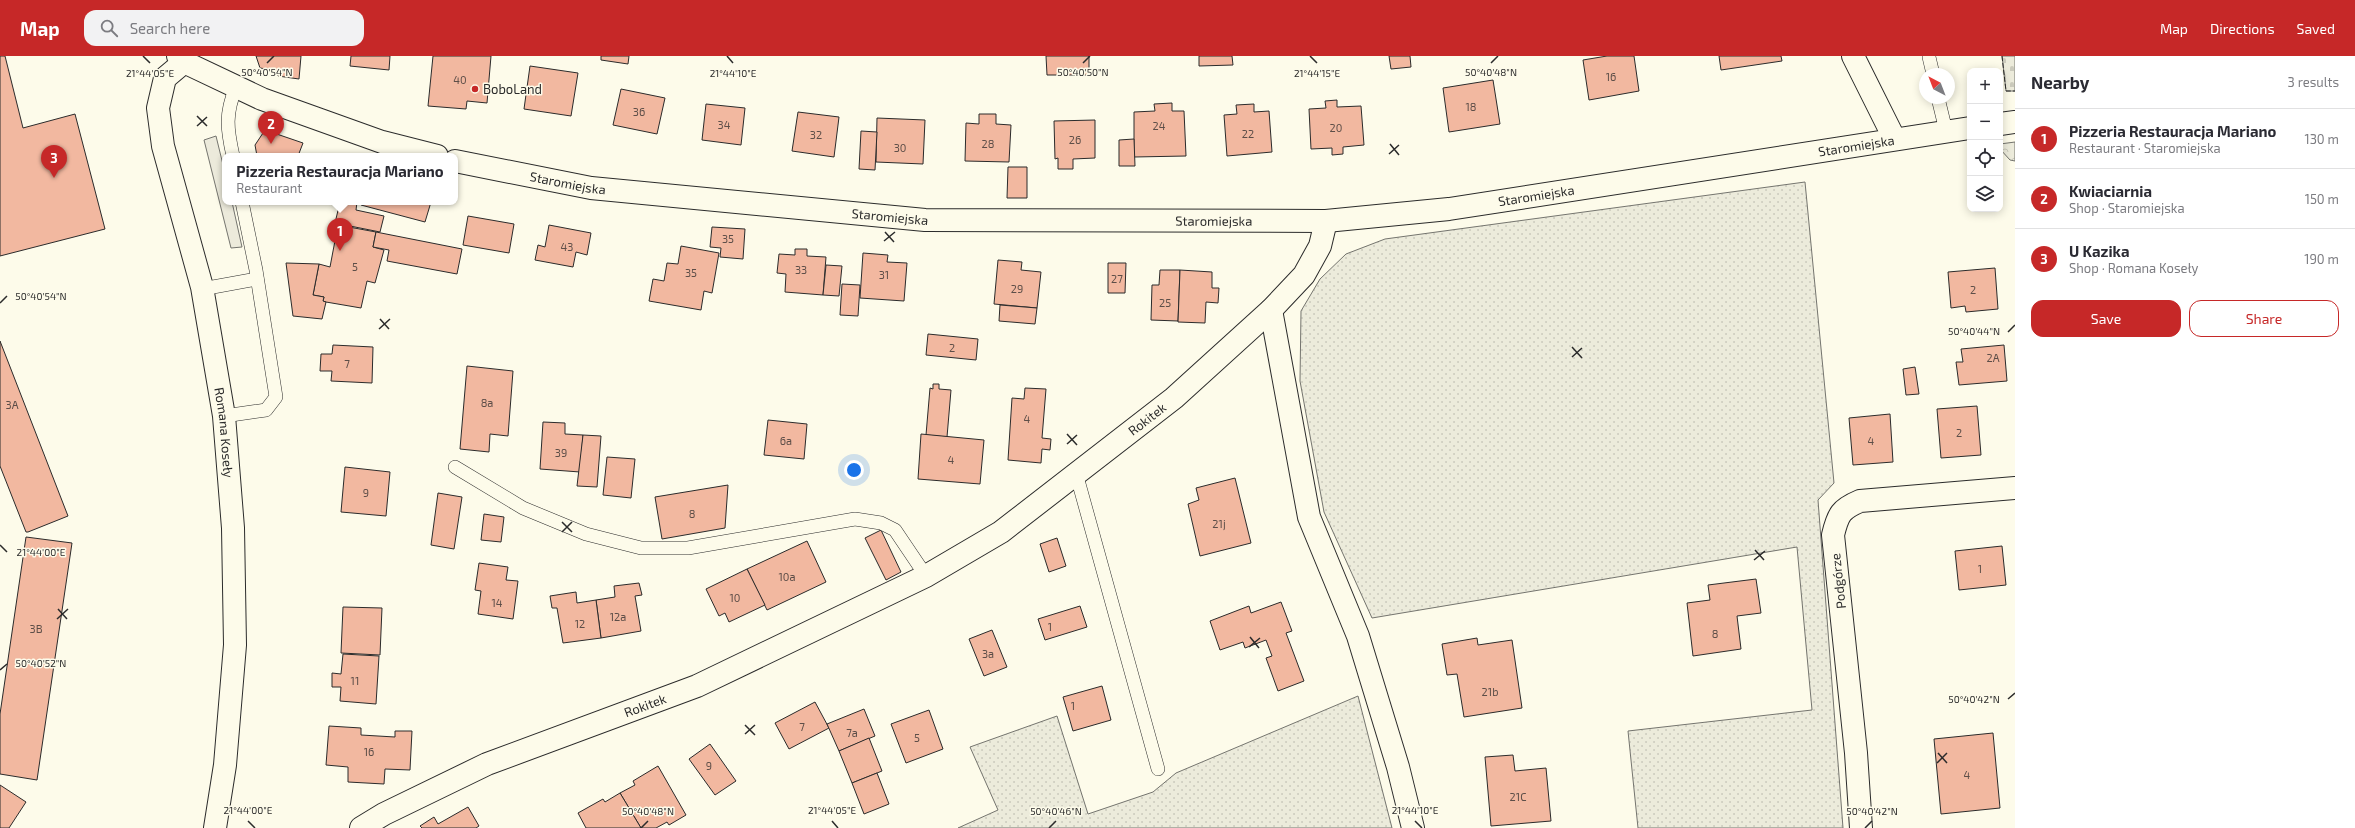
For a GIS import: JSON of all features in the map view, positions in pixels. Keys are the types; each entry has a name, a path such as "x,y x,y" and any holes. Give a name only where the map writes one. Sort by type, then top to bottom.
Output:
{"street":[{"path":"1853,56 1894,138"},
{"path":"186,58 236,88 262,100 382,142 425,153"},
{"name":"Romana Koseły","path":"186,58 165,78 158,108 163,146 202,289 224,416 234,528 236,645 225,765 215,828"},
{"path":"2003,124 2015,122"},
{"name":"Staromiejska","path":"458,162 591,188 925,220 1326,221 1449,209 1794,156 1894,138 1967,128"},
{"name":"Rokitek","path":"361,828 384,814 486,764 697,686 926,576 1000,532 1174,398 1271,310 1304,275 1320,246 1326,221"},
{"path":"1271,310 1309,517 1358,636 1398,767 1413,828"},
{"name":"Podgórze","path":"1861,828 1856,754 1833,535 1837,519 1845,507 1860,501 2015,488"}],"lane":[{"path":"1929,57 1932,68"},
{"path":"232,153 227,122 229,105 236,88"},
{"path":"1939,104 1946,131"},
{"path":"224,416 266,410 276,397 257,279 243,205"},
{"path":"202,289 257,279"},
{"path":"455,467 523,508 586,534 641,548 688,548 855,519 881,523 895,530 926,576"},
{"path":"1076,474 1158,769"}],"green space":[{"path":"2002,56 2015,56 2015,91 2006,91"},
{"path":"2015,142 2015,161 2010,160 2003,152 2003,144"},
{"path":"1805,182 1834,483 1818,500 1843,828 1638,828 1628,731 1812,710 1797,547 1372,618 1324,512 1300,381 1301,311 1320,279 1346,254 1385,239"},
{"path":"1358,696 1392,828 958,828 998,810 970,747 1057,716 1088,814 1153,792 1176,773"}],"shaded area":[{"path":"216,136 222,161 222,205 233,205 242,247 231,248 204,140"}],"building":[{"path":"0,56 5,56 23,128 75,114 105,229 0,256"},
{"path":"256,56 301,56 299,79 278,76 278,71 260,68"},
{"path":"351,56 390,56 389,70 350,66"},
{"path":"433,56 491,56 487,103 467,101 466,109 428,106"},
{"path":"601,56 629,56 628,64 601,60"},
{"path":"1046,56 1089,56 1089,75 1047,75"},
{"path":"1199,56 1232,56 1233,65 1199,66"},
{"path":"1389,56 1410,56 1411,67 1391,69"},
{"path":"1607,56 1634,56 1639,91 1589,100 1583,60"},
{"path":"1719,56 1781,56 1782,61 1721,70"},
{"path":"530,66 578,73 571,116 524,109"},
{"path":"1493,80 1500,124 1449,132 1443,88"},
{"path":"621,89 665,98 657,134 613,125"},
{"path":"1337,100 1337,107 1361,106 1364,145 1343,147 1343,154 1332,155 1332,148 1311,149 1309,109 1326,108 1325,101"},
{"path":"1172,103 1172,111 1184,111 1186,156 1134,157 1134,112 1155,111 1154,104"},
{"path":"706,104 745,108 741,145 702,140"},
{"path":"1254,104 1254,112 1269,111 1272,152 1227,156 1224,115 1237,114 1236,105"},
{"path":"798,112 839,117 834,157 792,151"},
{"path":"979,114 996,114 996,124 1011,125 1009,162 965,161 966,123 979,124"},
{"path":"877,118 925,120 923,164 876,162"},
{"path":"1095,120 1095,158 1073,159 1073,169 1058,169 1058,158 1055,159 1054,121"},
{"path":"265,130 303,143 299,153 256,153 255,145"},
{"path":"861,131 877,132 875,170 859,169"},
{"path":"1134,139 1135,166 1119,166 1119,140"},
{"path":"1008,167 1027,167 1027,198 1007,198"},
{"path":"339,205 357,205 356,210 384,216 380,232 335,223"},
{"path":"361,205 430,205 425,222"},
{"path":"468,216 514,224 509,253 463,245"},
{"path":"338,225 376,232 373,247 384,250 375,283 367,281 361,308 326,302 323,301 324,297 313,295 319,264 330,267"},
{"path":"549,225 591,233 587,255 576,252 573,267 535,260 538,245 545,247"},
{"path":"712,227 745,229 743,259 720,257 721,248 710,247"},
{"path":"376,232 462,249 457,274 387,261 389,250 373,247"},
{"path":"681,246 719,253 712,293 704,291 701,310 649,301 653,279 664,281 667,263 678,264"},
{"path":"795,249 807,249 807,256 826,257 823,295 785,292 786,274 777,273 779,254 795,255"},
{"path":"863,253 888,255 887,262 907,263 904,301 860,298"},
{"path":"998,260 1022,262 1021,270 1041,272 1037,308 994,304"},
{"path":"286,263 319,264 313,295 324,297 323,301 326,302 322,319 293,316"},
{"path":"1108,263 1126,263 1125,293 1108,293"},
{"path":"826,265 842,266 839,296 823,295"},
{"path":"1995,268 1998,309 1966,312 1965,306 1951,308 1948,272"},
{"path":"1160,270 1180,270 1178,321 1151,320 1152,285 1159,285"},
{"path":"1180,270 1212,272 1212,288 1219,288 1218,303 1206,302 1205,323 1178,322"},
{"path":"842,284 860,285 858,316 840,315"},
{"path":"1000,305 1037,308 1035,324 999,321"},
{"path":"928,334 978,339 976,360 926,355"},
{"path":"0,341 68,516 28,532 26,532 0,466"},
{"path":"333,345 373,347 372,383 331,381 332,371 320,371 321,354 332,354"},
{"path":"2004,345 2007,381 1959,385 1956,362 1963,362 1961,349"},
{"path":"467,366 513,371 508,436 490,434 489,452 460,449"},
{"path":"1915,367 1919,394 1906,395 1903,369"},
{"path":"933,384 939,384 939,389 951,390 947,437 926,435 930,388 933,389"},
{"path":"1025,388 1046,389 1042,438 1051,439 1050,450 1042,449 1041,463 1008,460 1012,398 1024,399"},
{"path":"1977,406 1981,455 1941,458 1937,409"},
{"path":"1890,414 1893,462 1853,465 1849,418"},
{"path":"768,420 807,424 804,459 764,455"},
{"path":"543,422 565,423 565,434 583,435 580,472 540,469"},
{"path":"921,434 984,440 980,484 918,479"},
{"path":"583,435 601,436 597,487 577,486"},
{"path":"607,457 635,459 631,498 603,495"},
{"path":"345,467 390,472 386,516 341,512"},
{"path":"1235,478 1251,543 1200,556 1188,504 1199,500 1196,488"},
{"path":"728,485 725,528 662,539 655,497"},
{"path":"438,493 462,497 454,549 431,545"},
{"path":"484,514 504,517 501,542 481,540"},
{"path":"881,530 901,572 886,580 865,538"},
{"path":"26,537 72,543 37,780 0,774 0,714"},
{"path":"1057,538 1066,566 1049,572 1040,544"},
{"path":"807,541 826,582 767,610 747,569"},
{"path":"2002,546 2006,585 1959,590 1955,551"},
{"path":"479,563 508,567 506,580 518,581 513,619 478,614 481,591 475,590"},
{"path":"747,569 765,605 729,622 725,613 719,616 706,589"},
{"path":"1756,579 1761,613 1737,616 1741,649 1693,656 1687,603 1710,600 1708,585"},
{"path":"639,583 642,595 635,596 641,631 601,638 596,600 615,597 614,586"},
{"path":"576,592 577,603 596,600 601,638 563,643 557,608 552,608 550,596"},
{"path":"1281,602 1292,631 1286,633 1304,681 1278,691 1266,658 1272,656 1266,640 1245,648 1243,642 1220,650 1210,621 1249,606 1251,613"},
{"path":"1080,606 1087,627 1045,640 1038,619"},
{"path":"343,607 382,608 380,655 341,653"},
{"path":"992,630 1007,667 984,676 969,639"},
{"path":"1477,638 1478,645 1512,640 1522,708 1464,717 1457,674 1447,675 1442,644"},
{"path":"343,654 379,656 376,704 340,701 341,687 332,687 332,673 341,674"},
{"path":"1102,686 1111,720 1073,731 1063,697"},
{"path":"815,702 829,728 789,749 775,723"},
{"path":"864,709 875,736 839,751 827,724"},
{"path":"929,710 943,749 906,763 891,724"},
{"path":"329,726 361,728 361,735 395,737 395,731 412,731 410,770 385,769 384,784 348,782 348,767 326,765"},
{"path":"1993,733 2000,808 1941,814 1934,739"},
{"path":"869,738 882,771 852,783 839,751"},
{"path":"710,744 736,781 715,795 689,759"},
{"path":"1513,755 1515,771 1546,768 1551,821 1491,826 1485,757"},
{"path":"658,766 686,815 669,825 667,822 656,828 641,828 620,793 635,785 633,781"},
{"path":"877,773 889,804 864,814 852,783"},
{"path":"0,785 26,802 9,828 0,828"},
{"path":"620,793 641,828 586,828 578,813 603,799 605,802"},
{"path":"468,807 479,826 476,828 422,828 420,826 434,817 438,824"}],"fence":[{"path":"2002,56 2006,91 2015,91"}],"place":[{"name":"BoboLand","path":"475,89"},
{"name":"Kwiaciarnia","path":"271,144"},
{"name":"U Kazika","path":"54,178"},
{"name":"Pizzeria Restauracja Mariano","path":"340,251"}]}
